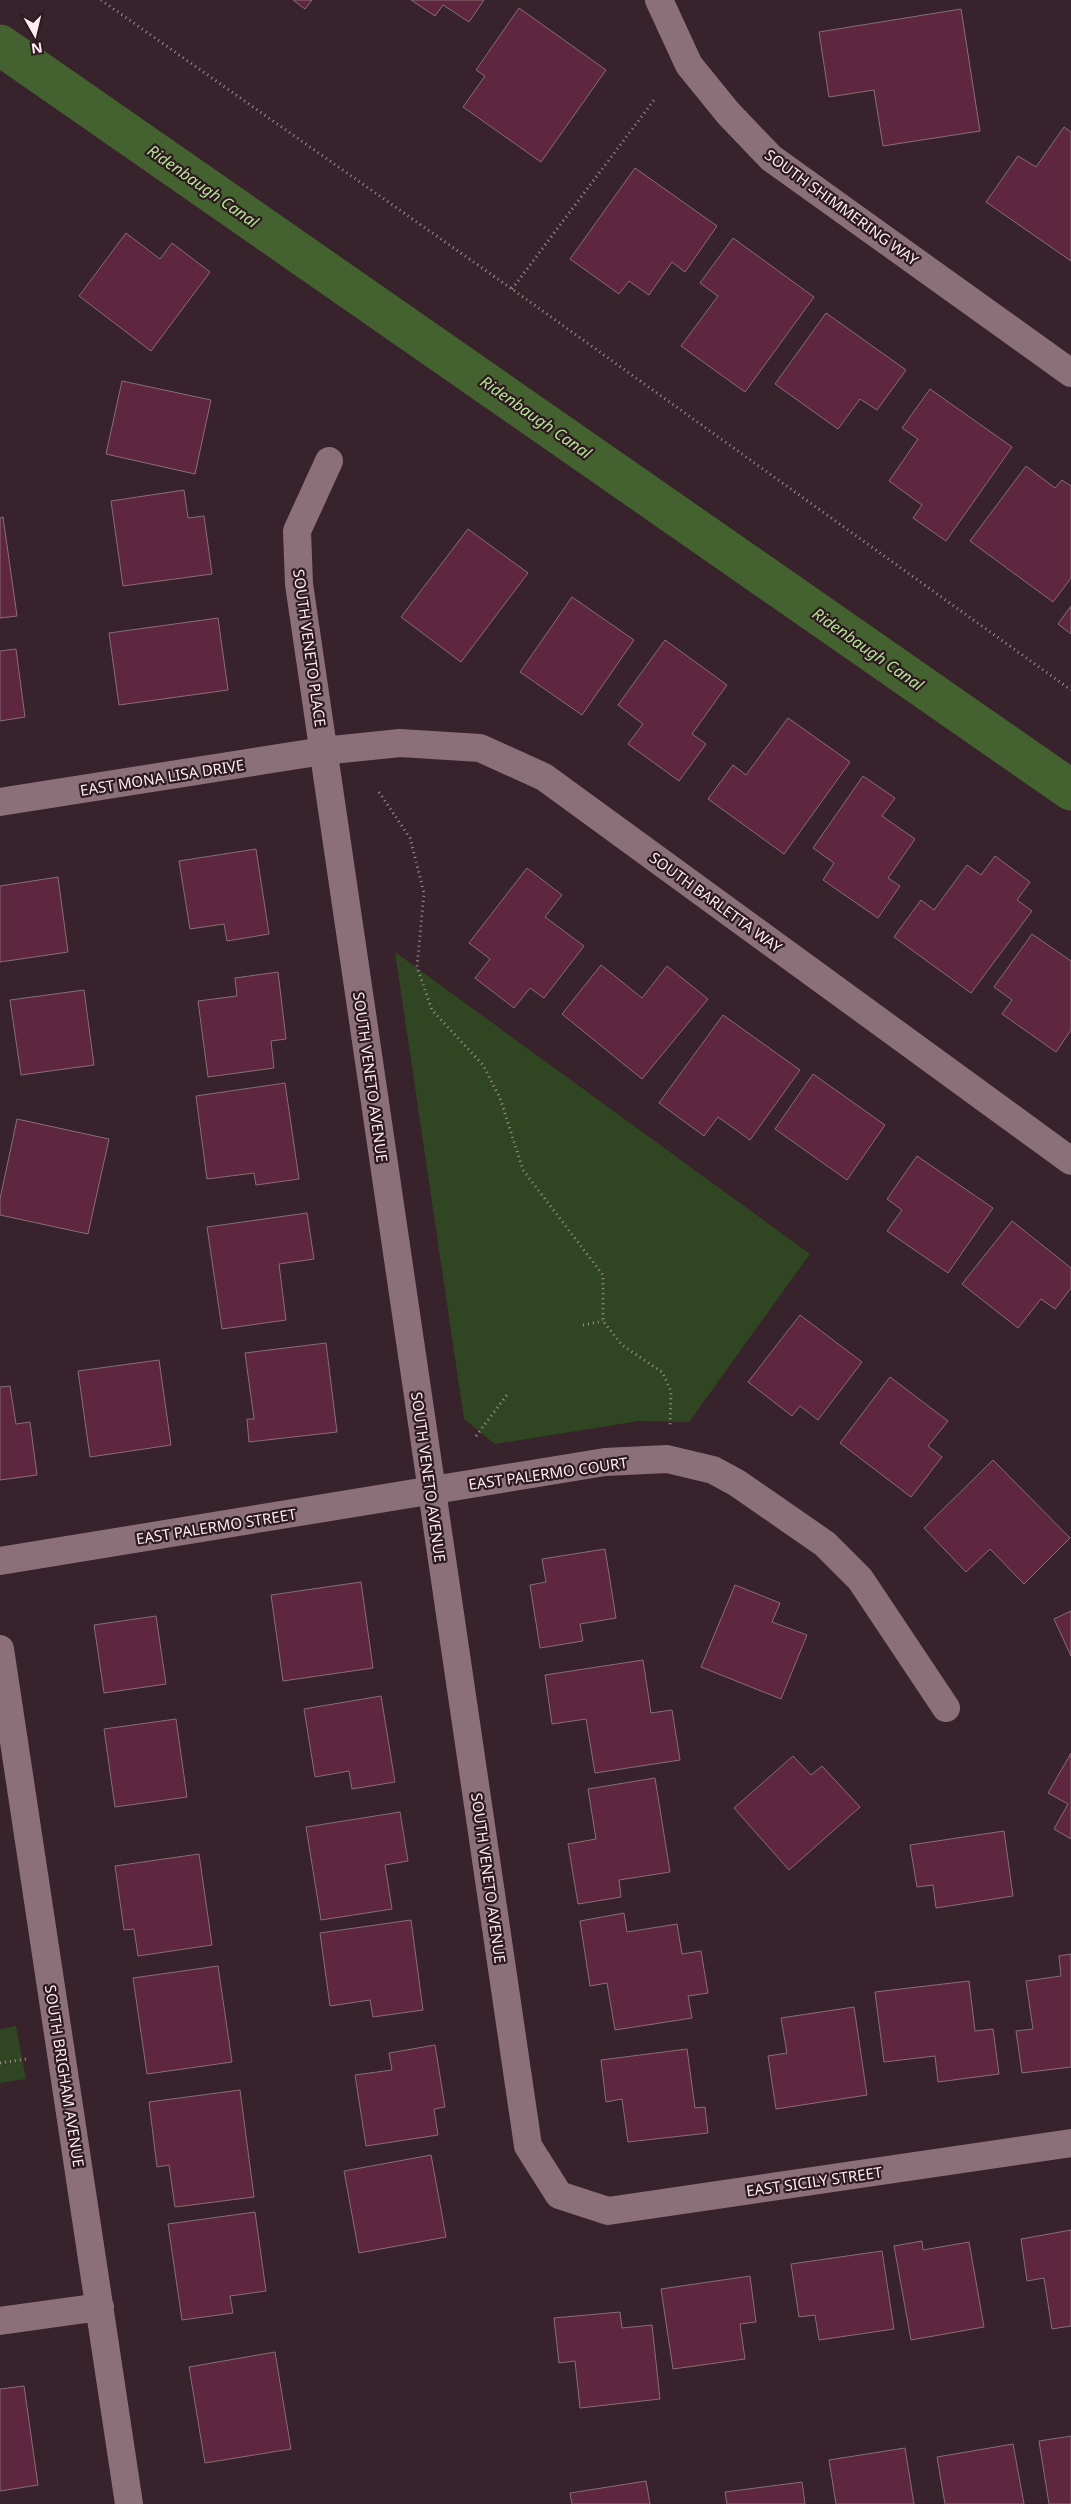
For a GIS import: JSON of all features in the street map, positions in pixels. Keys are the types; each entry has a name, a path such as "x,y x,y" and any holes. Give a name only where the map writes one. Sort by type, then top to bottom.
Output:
{"street":[{"name":"SOUTH SHIMMERING WAY","path":"659,0 689,65 728,113 771,158 1071,373"},
{"name":"SOUTH VENETO PLACE","path":"324,751 299,584 297,531 329,461"},
{"name":"SOUTH BARLETTA WAY","path":"324,751 400,743 480,748 544,777 1071,1161"},
{"name":"EAST MONA LISA DRIVE","path":"0,802 324,751"},
{"name":"SOUTH VENETO AVENUE","path":"324,751 528,2146 559,2195"},
{"name":"EAST PALERMO COURT","path":"432,1491 605,1462 667,1459 713,1470 737,1483 825,1544 860,1580 946,1708"},
{"name":"EAST PALERMO STREET","path":"0,1561 432,1491"},
{"name":"SOUTH BRIGHAM AVENUE","path":"0,1649 129,2504"},
{"name":"EAST SICILY STREET","path":"559,2195 608,2211 1071,2143"},
{"path":"0,2321 100,2307"}],"path":[{"path":"102,0 512,289 1071,690"},
{"path":"512,289 654,100"},
{"path":"379,792 410,838 424,893 417,967 432,1010 483,1065 500,1098 523,1170 603,1275 603,1321 622,1345 662,1372 671,1391 670,1432"},
{"path":"583,1324 603,1321"},
{"path":"476,1436 509,1392"}],"green space":[{"path":"395,952 810,1254 689,1422 639,1421 495,1444 464,1419"},
{"path":"16,2026 26,2079 0,2083 0,2029"}],"building":[{"path":"293,0 312,0 305,9"},
{"path":"411,0 484,0 469,22 443,5 435,16"},
{"path":"519,8 606,70 541,162 463,107 485,76 476,70"},
{"path":"961,9 980,131 883,146 874,90 829,97 819,32"},
{"path":"1064,127 1071,132 1071,261 986,202 1018,156 1036,167"},
{"path":"635,168 717,226 685,272 672,262 649,295 629,281 619,294 570,259"},
{"path":"126,233 160,259 172,243 210,272 151,351 79,296"},
{"path":"733,238 814,297 745,392 681,346 718,296 700,283"},
{"path":"826,313 906,370 877,410 860,399 838,429 775,384"},
{"path":"122,381 211,400 195,474 106,454"},
{"path":"930,389 1012,447 946,541 913,518 922,505 889,481 918,439 902,428"},
{"path":"1026,466 1055,488 1062,480 1071,486 1071,578 1053,602 970,541"},
{"path":"184,490 188,518 204,516 212,574 123,586 111,501"},
{"path":"3,517 17,616 0,618 0,518"},
{"path":"468,529 528,573 461,662 401,617"},
{"path":"572,597 634,640 582,715 520,672"},
{"path":"1071,606 1071,634 1058,624"},
{"path":"218,618 228,690 119,705 109,633"},
{"path":"665,640 727,685 692,734 706,744 679,781 628,744 643,724 618,705"},
{"path":"16,649 25,717 0,721 0,651"},
{"path":"788,718 850,762 784,854 708,799 733,765 746,775"},
{"path":"863,776 895,798 882,816 915,839 888,878 900,886 878,918 823,880 834,863 813,848"},
{"path":"256,849 269,934 227,941 224,924 190,929 179,861"},
{"path":"995,856 1030,882 1017,900 1032,911 971,993 894,937 921,900 934,910 967,865 981,875"},
{"path":"527,868 562,895 545,917 584,946 544,998 530,988 514,1008 475,978 490,959 469,943"},
{"path":"58,877 68,952 0,962 0,886"},
{"path":"1032,934 1071,961 1071,1030 1056,1052 1002,1014 1012,1000 994,987"},
{"path":"601,965 642,998 667,966 708,999 642,1079 562,1014"},
{"path":"278,972 286,1039 271,1041 274,1068 208,1077 198,1001 237,996 235,978"},
{"path":"84,990 94,1065 21,1075 10,1000"},
{"path":"723,1015 800,1070 750,1140 718,1117 704,1136 659,1103"},
{"path":"813,1074 885,1125 847,1180 775,1129"},
{"path":"285,1083 299,1179 256,1185 254,1173 207,1179 196,1096"},
{"path":"17,1119 109,1139 88,1234 0,1215 0,1199"},
{"path":"917,1156 993,1208 948,1273 887,1231 902,1210 887,1199"},
{"path":"307,1213 314,1259 279,1264 286,1320 222,1329 207,1227"},
{"path":"1012,1221 1071,1268 1071,1288 1055,1309 1041,1299 1018,1328 962,1284"},
{"path":"800,1315 862,1362 818,1420 800,1406 792,1416 748,1382"},
{"path":"326,1343 337,1432 249,1442 247,1419 254,1419 245,1353"},
{"path":"159,1360 171,1445 90,1457 78,1371"},
{"path":"890,1377 948,1421 928,1446 942,1457 911,1497 840,1443"},
{"path":"10,1386 16,1424 30,1422 37,1475 0,1480 0,1387"},
{"path":"993,1460 1070,1538 1024,1584 990,1549 966,1572 924,1528"},
{"path":"605,1549 616,1618 580,1624 583,1641 540,1648 530,1585 546,1582 542,1559"},
{"path":"361,1582 373,1668 283,1681 271,1595"},
{"path":"735,1585 780,1603 772,1622 807,1635 781,1699 701,1667"},
{"path":"1071,1611 1071,1656 1054,1619"},
{"path":"156,1616 166,1684 104,1693 94,1625"},
{"path":"643,1660 651,1713 672,1710 680,1760 595,1773 586,1719 552,1724 545,1675"},
{"path":"381,1696 395,1782 352,1789 349,1771 315,1777 304,1709"},
{"path":"176,1719 187,1797 115,1807 104,1729"},
{"path":"1071,1753 1071,1839 1054,1829 1068,1804 1048,1793"},
{"path":"793,1756 811,1775 822,1766 860,1807 789,1870 734,1808"},
{"path":"655,1778 670,1872 619,1880 621,1897 578,1904 568,1844 596,1839 588,1789"},
{"path":"400,1812 408,1861 385,1865 392,1909 321,1920 306,1827"},
{"path":"1004,1831 1013,1896 936,1908 933,1885 917,1887 910,1845"},
{"path":"199,1854 212,1945 138,1956 134,1929 124,1930 115,1866"},
{"path":"624,1913 627,1932 677,1924 682,1954 701,1951 708,1993 688,1996 692,2018 615,2030 607,1983 590,1986 580,1921"},
{"path":"411,1920 423,2010 373,2017 370,2000 330,2006 320,1933"},
{"path":"1071,1954 1071,2067 1022,2073 1016,2031 1033,2029 1026,1981 1061,1976 1059,1956"},
{"path":"218,1966 232,2062 147,2074 133,1978"},
{"path":"969,1981 975,2031 993,2029 999,2074 938,2082 935,2056 884,2062 875,1992"},
{"path":"854,2007 867,2095 776,2109 768,2056 787,2053 781,2018"},
{"path":"435,2045 445,2107 434,2109 438,2135 366,2146 355,2075 392,2070 389,2053"},
{"path":"687,2049 695,2108 705,2107 708,2133 628,2142 622,2099 606,2102 601,2060"},
{"path":"240,2090 254,2197 175,2207 169,2165 157,2167 149,2102"},
{"path":"431,2155 446,2237 359,2253 344,2171"},
{"path":"255,2212 266,2291 230,2296 233,2313 182,2320 168,2224"},
{"path":"1071,2230 1071,2326 1052,2329 1044,2278 1027,2281 1021,2239"},
{"path":"922,2241 923,2250 969,2242 984,2327 911,2340 894,2246"},
{"path":"882,2251 894,2329 819,2340 815,2315 799,2317 791,2264"},
{"path":"750,2276 756,2322 740,2324 745,2359 673,2369 661,2289"},
{"path":"620,2312 622,2328 652,2325 660,2399 580,2408 575,2361 559,2363 554,2318"},
{"path":"275,2352 291,2449 205,2463 189,2367"},
{"path":"24,2386 38,2485 0,2491 0,2389"},
{"path":"1071,2436 1071,2504 1049,2504 1039,2441"},
{"path":"1013,2444 1024,2504 945,2504 937,2457"},
{"path":"905,2448 914,2504 836,2504 829,2460"},
{"path":"646,2481 650,2504 572,2504 570,2493"},
{"path":"802,2482 805,2504 727,2504 725,2492"}],"waterway":[{"name":"Ridenbaugh Canal","path":"0,45 1071,790"}]}
